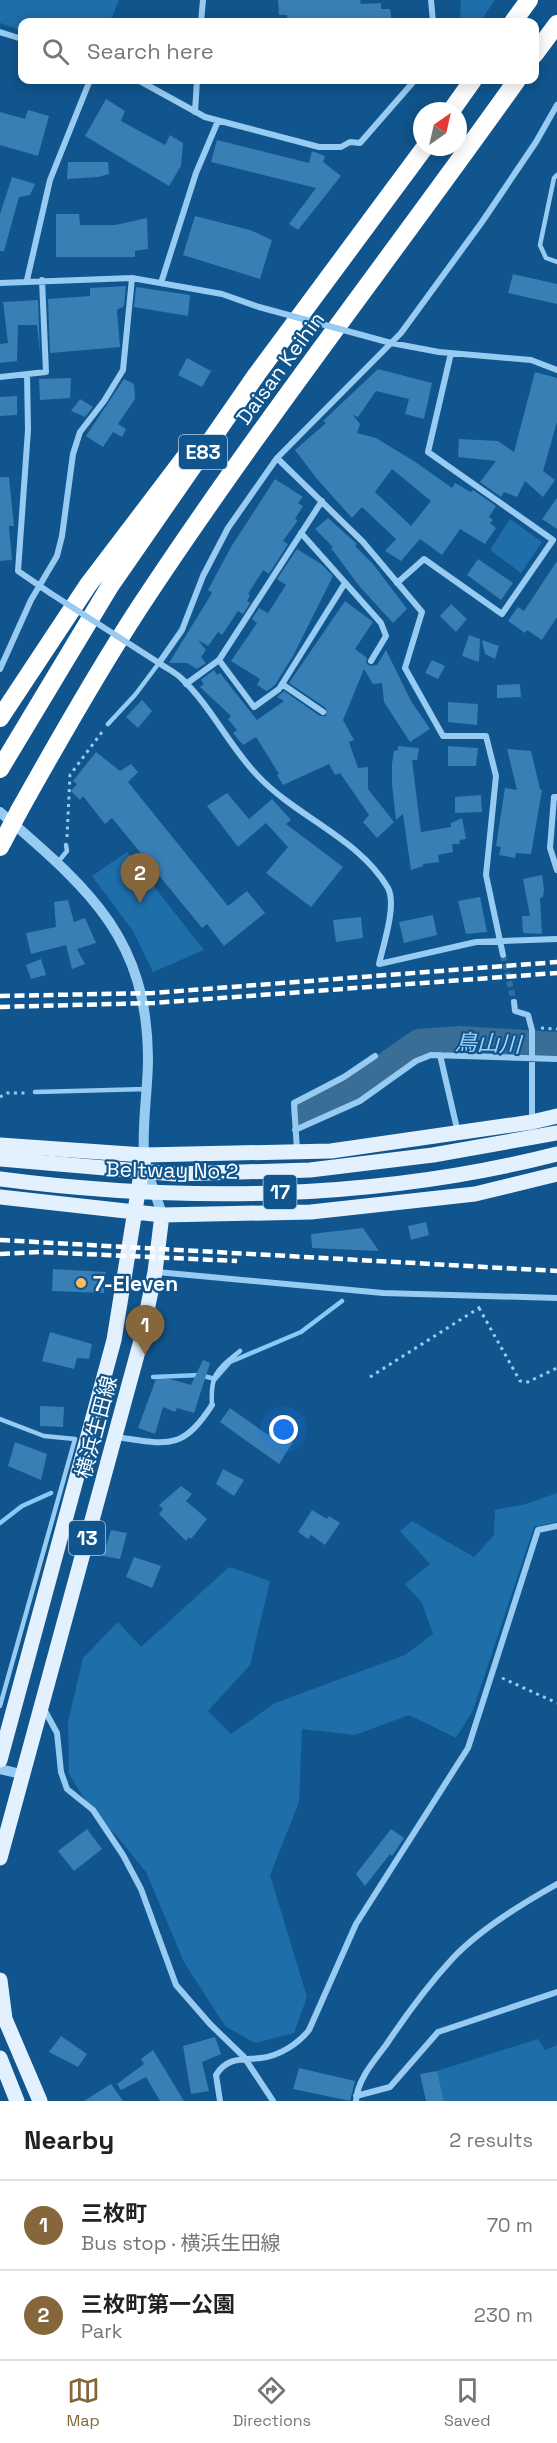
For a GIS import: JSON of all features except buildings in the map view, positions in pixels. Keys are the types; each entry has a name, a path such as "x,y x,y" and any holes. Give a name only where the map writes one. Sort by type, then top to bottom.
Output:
{"highway":[{"path":"516,18 529,0"},
{"path":"539,49 557,24"},
{"path":"457,102 470,84"},
{"name":"Daisan Keihin","path":"0,847 76,709 139,608 284,399 514,84"},
{"name":"Daisan Keihin","path":"0,770 110,586 257,374 418,156"},
{"path":"0,718 88,585 211,423 257,374"}],"main road":[{"path":"0,1145 144,1155 331,1150 532,1122 557,1116"},
{"name":"Beltway No.2","path":"0,1159 176,1174 310,1170 433,1155 557,1133"},
{"name":"Beltway No.2","path":"0,1179 58,1187 176,1195 305,1191 495,1170 557,1154"},
{"name":"13","path":"133,1212 144,1155"},
{"path":"0,1197 162,1215 311,1212 475,1194 557,1174"},
{"name":"横浜生田線","path":"0,1760 114,1340 133,1212"},
{"name":"横浜生田線","path":"0,1858 21,1774 140,1344 155,1272 162,1215"},
{"path":"0,1980 5,2019 40,2101"},
{"path":"0,2058 17,2101"}],"street":[{"path":"201,18 203,0"},
{"path":"431,0 433,18"},
{"path":"0,32 18,38"},
{"path":"27,280 50,180 88,84"},
{"path":"145,84 195,112 218,121 319,147 341,147 350,142 360,142 411,84"},
{"path":"195,112 197,84"},
{"path":"159,663 182,630 203,576 228,528 277,458 391,344 438,284 482,222 536,142 557,105"},
{"path":"161,283 196,173 218,121"},
{"path":"0,283 27,280 132,279 161,283 222,294 259,307 391,344 451,353 531,360 557,370"},
{"path":"0,669 31,600 57,556 62,536 73,454 80,432 123,370 132,279"},
{"path":"0,377 46,372 42,280"},
{"path":"397,583 424,559 502,614 553,540 428,452 451,353"},
{"path":"27,374 28,430 18,570 40,587 159,663 186,684 257,775 275,792 357,853 390,891 391,912 379,964 476,942 500,943 557,939"},
{"path":"277,458 363,542 422,612 405,668 443,736 486,736 496,776 486,875 503,955"},
{"path":"186,684 219,660 322,501"},
{"path":"301,533 381,622 386,636 371,661"},
{"path":"219,660 254,707 282,684 345,583"},
{"path":"282,684 323,712"},
{"path":"557,797 554,797 550,848 557,870"},
{"path":"0,812 74,876 128,951 137,973 146,1018 147,1089 144,1155 162,1215"},
{"path":"513,1002 515,1011 528,1015 532,1030 530,1057 532,1122"},
{"path":"440,1055 458,1133"},
{"path":"295,1130 360,1101 416,1061 440,1055 557,1059"},
{"path":"297,1150 294,1103 345,1077 375,1056"},
{"path":"155,1272 383,1293 557,1298"},
{"path":"116,1437 164,1443 184,1437 198,1427 212,1405"},
{"path":"220,2101 216,2075 221,2067 244,2057 262,2058 298,2044 309,2030 356,1924 468,1748 538,1530 557,1526"},
{"path":"41,1703 57,1733 61,1772 67,1789 93,1810 130,1868 141,1889 176,1984 210,2024 244,2057 273,2101"},
{"path":"0,1769 21,1774"},
{"path":"356,2098 371,2066 411,2008 454,1957 479,1935 557,1884"},
{"path":"356,2098 390,2087 438,2032 557,1992"}],"lane":[{"path":"557,175 554,178 540,245 546,258 557,262"},
{"path":"108,724 135,695 159,663"},
{"path":"58,862 67,851 66,845"},
{"path":"35,1092 147,1089"},
{"path":"212,1405 210,1382 215,1372 240,1351"},
{"path":"0,1419 44,1436 75,1439 0,1706"},
{"path":"0,1428 8,1423"}],"path":[{"path":"66,845 70,775 108,724"},
{"path":"0,1097 8,1093 35,1092"},
{"path":"370,1377 496,1297"},
{"path":"479,1308 520,1381 528,1382 557,1368"},
{"path":"492,1673 557,1703"}],"shaded area":[{"path":"0,0 119,0 112,18 18,18 18,30 0,23"},
{"path":"461,0 495,0 483,18 460,18"},
{"path":"510,519 542,542 521,573 490,550"},
{"path":"127,852 204,950 153,972 133,931 92,876"},
{"path":"557,1493 557,1522 534,1527 473,1710 456,1738 409,1715 355,1735 302,1729 299,1802 270,1875 307,1997 294,2033 255,2043 225,2026 184,1962 146,1872 116,1835 97,1819 69,1774 68,1722 83,1658 118,1622 141,1647 229,1567 270,1581 250,1665 208,1711 231,1734 275,1703 405,1655 433,1634 422,1603 405,1584 430,1564 400,1531 412,1521 474,1557 494,1535 495,1510 526,1504"},
{"path":"538,2039 545,2050 557,2045 557,2101 444,2101 437,2071"}],"waterway":[{"name":"鳥山川","path":"305,1112 359,1085 419,1043 459,1040 557,1046"},
{"path":"215,1379 230,1362 301,1332 342,1301"},
{"path":"153,1377 200,1375 215,1379"},
{"path":"0,1523 22,1506 51,1493"}],"tunnel":[{"path":"503,955 514,1002"}],"railway":[{"path":"0,996 153,993 557,962"},
{"path":"0,1007 154,1003 557,973"},
{"path":"0,1240 557,1271"},
{"path":"0,1254 40,1252 237,1261"}],"place":[{"name":"三枚町第一公園","path":"140,903"},
{"name":"7-Eleven","path":"81,1283"},
{"name":"三枚町","path":"145,1355"}]}
